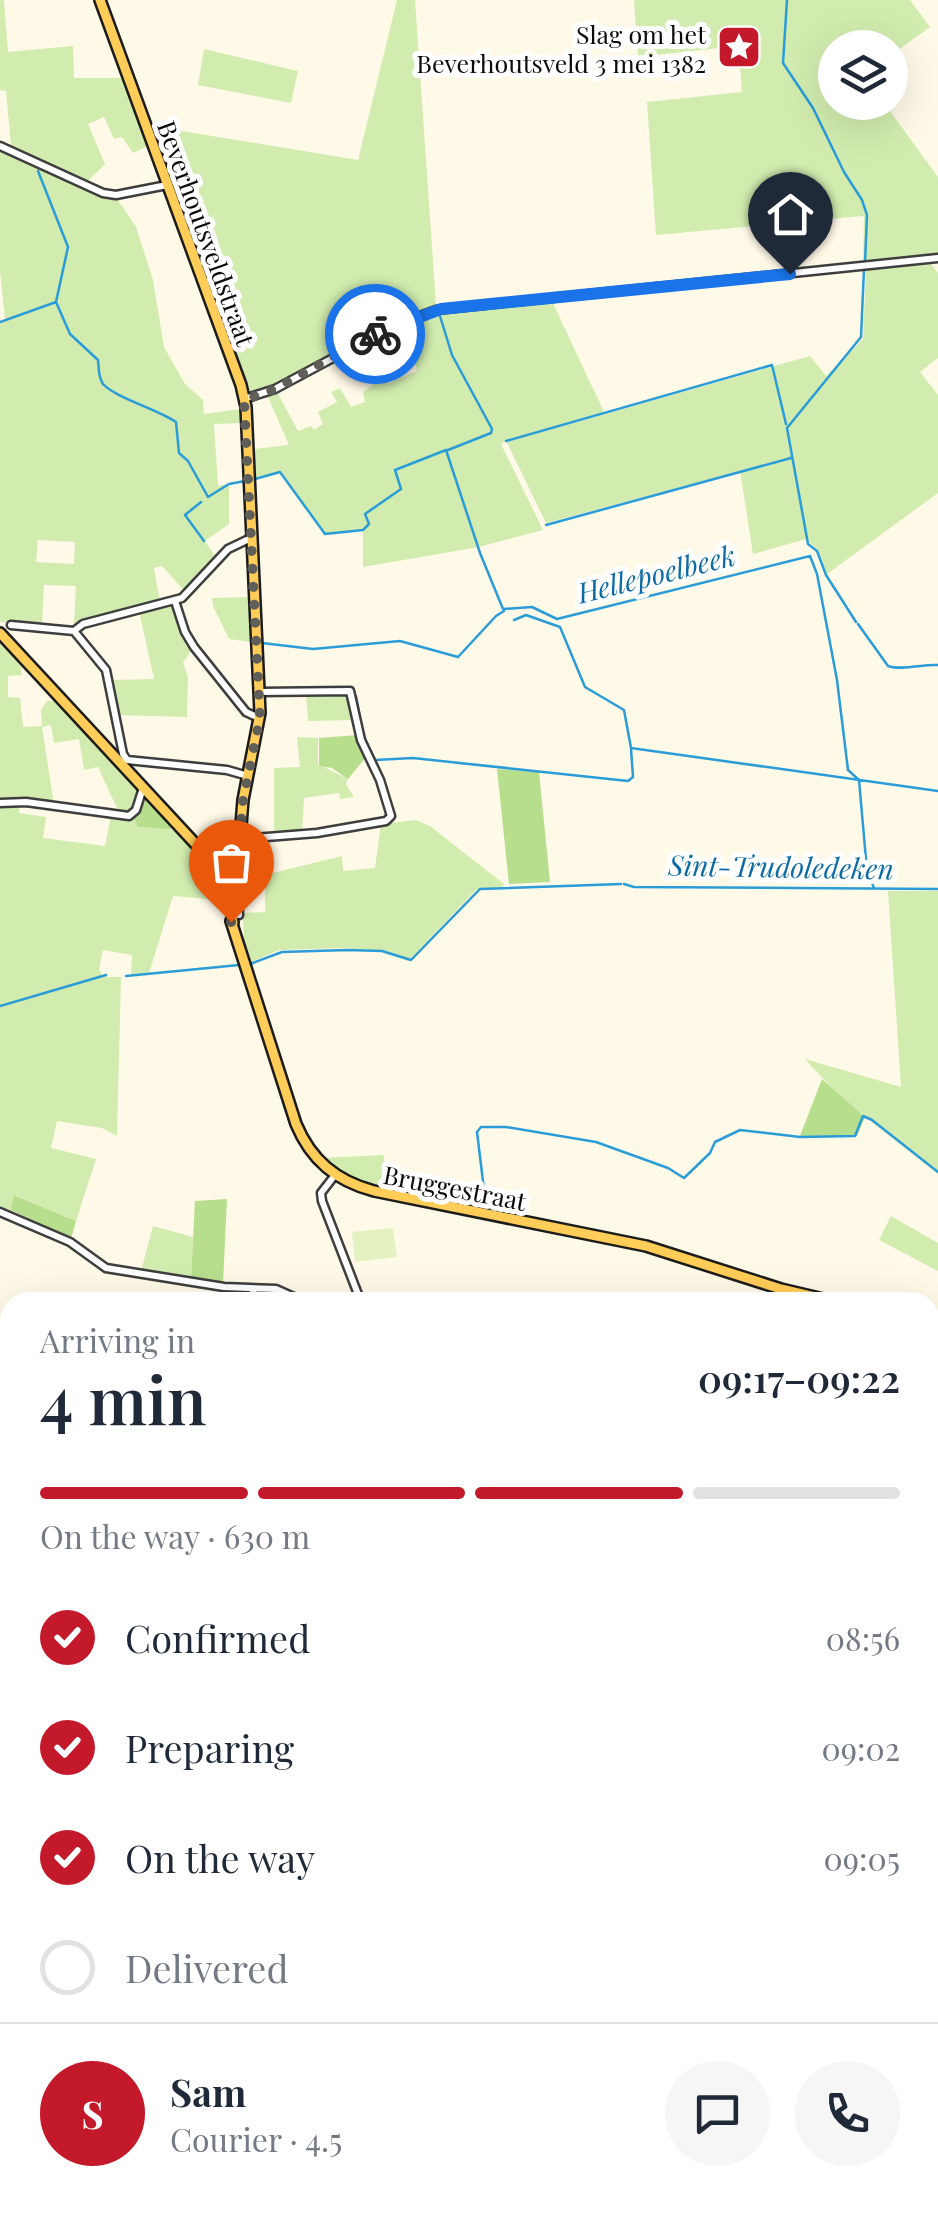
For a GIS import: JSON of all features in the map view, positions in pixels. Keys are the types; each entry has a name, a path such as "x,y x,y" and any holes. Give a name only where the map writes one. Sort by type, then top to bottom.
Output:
{"main road":[{"name":"Beverhoutsveldstraat","path":"100,0 244,400 259,718 238,852 226,880"},
{"name":"Bruggestraat","path":"0,634 226,880 231,917 296,1124 308,1148 334,1175 374,1191 670,1252 794,1292"}],"street":[{"path":"0,146 110,195 168,185"},
{"path":"244,400 275,389 390,326 436,310 938,258"},
{"path":"11,626 74,631 83,624 175,601 194,588 228,549 251,538"},
{"path":"175,601 189,639 246,712 259,718"},
{"path":"74,631 106,670 126,759 227,770 248,776"},
{"path":"240,839 344,829 390,819 350,691 257,692"},
{"path":"0,803 36,803 129,816 136,810 144,788"},
{"path":"334,1175 321,1194 357,1292"},
{"path":"0,1212 70,1242 93,1261 114,1271 283,1292"}],"green space":[{"path":"0,0 4,0 8,52 73,46 74,78 124,78 148,146 133,153 122,137 114,139 104,117 88,124 105,164 87,182 11,146 6,91 0,90"},
{"path":"397,0 415,0 436,305 385,324 264,390 251,393 152,126 358,160"},
{"path":"634,0 910,0 930,27 908,43 908,30 818,30 818,120 896,120 938,177 938,255 863,263 864,216 656,235 647,102 742,92 739,51 728,47 638,57"},
{"path":"204,49 298,71 291,103 198,85"},
{"path":"0,148 116,197 136,227 153,280 164,347 185,384 203,400 204,414 241,409 242,423 214,424 218,486 229,484 229,524 205,541 217,559 186,593 162,566 154,568 160,601 74,624 76,586 44,585 42,624 0,622 0,323 5,319 0,271","holes":["38,540 75,542 74,564 36,562"]},
{"path":"931,264 938,273 938,358 920,372 938,395 938,493 827,574 818,550 806,539 753,554 740,471 546,523 506,441 501,444 543,530 479,547 363,567 363,530 325,534 281,471 254,478 253,449 289,445 268,397 277,392 298,431 311,426 314,430 323,424 318,412 337,402 331,392 340,388 351,407 365,402 363,392 376,382 389,383 417,371 409,343 420,338 417,327 391,336 388,331 432,315 552,301 604,412 542,432 810,356 826,376 863,339 866,270"},
{"path":"249,597 251,642 229,639 212,598"},
{"path":"174,603 193,648 183,663 188,677 187,717 117,715 111,680 154,679 139,611"},
{"path":"0,644 21,663 22,675 8,676 8,697 20,698 23,727 42,726 41,710 47,701 56,701 139,789 132,813 120,815 98,767 84,770 79,739 54,743 51,725 42,727 54,805 0,802"},
{"path":"306,693 348,693 355,720 308,721"},
{"path":"358,735 367,756 348,779 332,768 319,766 319,738"},
{"path":"297,737 318,738 318,764 348,779 346,784 354,797 340,799 339,793 304,798 302,833 274,836 274,768 300,767"},
{"path":"497,769 539,772 550,882 509,884"},
{"path":"141,792 173,826 171,829 138,827 133,816"},
{"path":"20,802 19,813 46,817 43,838 105,846 111,815 133,816 138,827 170,829 191,850 220,900 173,896 149,973 131,974 132,955 103,950 99,969 103,977 121,977 117,1136 102,1128 57,1121 51,1148 96,1159 76,1221 15,1195 11,1210 0,1209 0,804"},
{"path":"416,820 430,826 504,884 502,887 476,890 408,961 380,951 344,948 279,950 249,963 243,913 265,912 265,875 342,856 343,871 375,868 381,824"},
{"path":"888,891 938,891 938,1174 852,1105 805,1059 901,1087"},
{"path":"822,1079 865,1117 857,1136 800,1136"},
{"path":"383,1155 392,1191 351,1180 320,1158"},
{"path":"14,1195 76,1221 71,1239 11,1210"},
{"path":"227,1199 223,1283 191,1278 195,1201"},
{"path":"891,1216 938,1243 938,1271 879,1240"},
{"path":"153,1226 193,1237 191,1278 141,1271"},
{"path":"393,1228 397,1257 355,1262 352,1232"}],"waterway":[{"path":"787,0 783,63 813,108 862,200 867,215 865,263"},
{"path":"0,142 39,161"},
{"path":"38,171 68,247 56,302"},
{"path":"856,622 826,575 817,551 808,544 787,428 861,337 864,269"},
{"name":"Hellepoelbeek","path":"0,322 56,302 70,334 98,360 103,384 176,422 179,453 188,461 208,497 229,484 245,481"},
{"path":"440,316 452,355 492,429 491,433 448,450"},
{"path":"506,441 772,365 786,424"},
{"name":"Hellepoelbeek","path":"255,479 280,472 325,534 363,530 369,524 365,514 401,489 395,470 446,450 503,609 532,607 557,619 810,556 817,574 837,680 848,770 859,780 867,871 874,888"},
{"path":"546,525 791,458"},
{"path":"201,502 185,515 204,541"},
{"path":"262,643 313,649 400,641 458,657 504,611"},
{"path":"514,620 526,615 560,627 585,687 624,710 631,748 938,791"},
{"path":"858,624 888,666 938,665"},
{"path":"356,696 362,729"},
{"path":"364,737 375,760 413,758 628,781 633,777 631,749"},
{"name":"Sint-Trudoledeken","path":"250,964 282,952 347,950 382,951 411,960 480,889 621,884"},
{"name":"Sint-Trudoledeken","path":"624,884 938,889"},
{"name":"Sint-Trudoledeken","path":"126,976 239,965"},
{"name":"Sint-Trudoledeken","path":"0,1006 106,975"},
{"path":"486,1206 477,1132 481,1127 506,1127 596,1142 668,1168 684,1178 710,1153 715,1142 740,1130 800,1137 855,1136 863,1116 938,1172"}],"way so far":[{"path":"231,922 229,892 238,862 243,800 260,718 244,400 275,389 375,334"}],"place":[{"name":"Slag om het Beverhoutsveld 3 mei 1382","path":"739,47"}],"route":[{"path":"375,334 441,309 790,274"}]}
